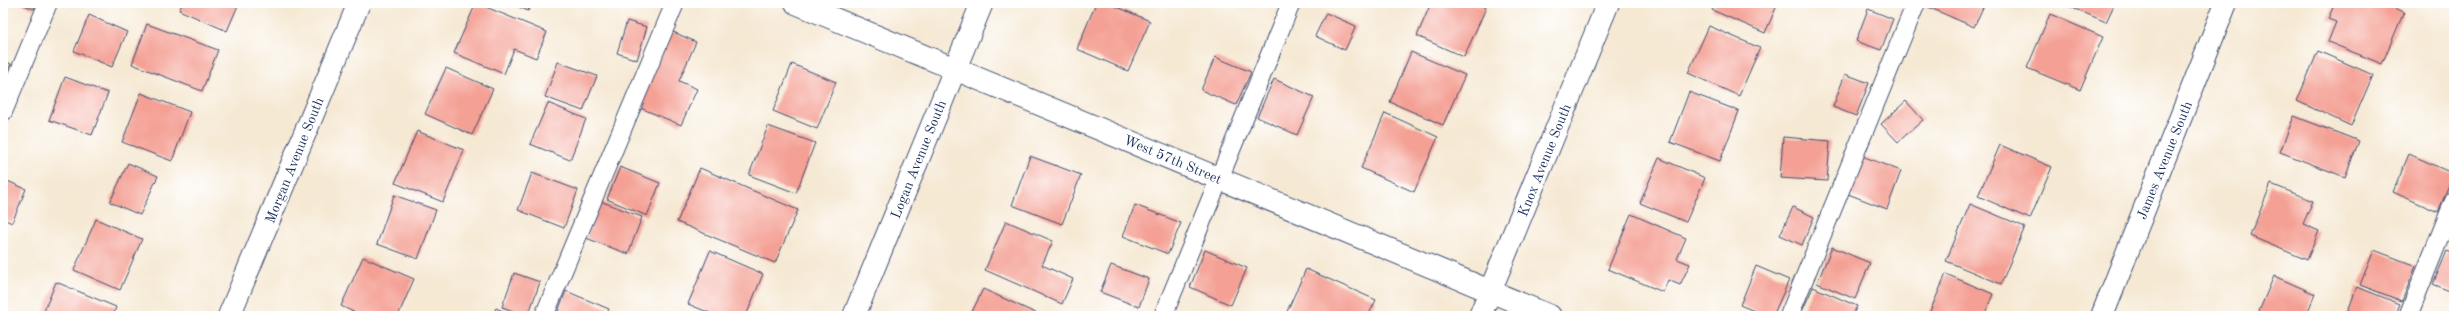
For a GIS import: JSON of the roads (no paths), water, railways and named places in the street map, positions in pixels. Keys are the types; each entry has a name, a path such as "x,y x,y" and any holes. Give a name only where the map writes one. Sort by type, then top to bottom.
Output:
{"street":[{"name":"Morgan Avenue South","path":"229,316 359,3"},
{"name":"West 57th Street","path":"796,3 956,68 1550,316"},
{"name":"Logan Avenue South","path":"854,316 982,3"},
{"name":"Knox Avenue South","path":"1480,316 1608,3"},
{"name":"James Avenue South","path":"2102,316 2226,3"}],"lane":[{"path":"3,112 48,3"},
{"path":"544,316 675,3"},
{"path":"1163,316 1291,3"},
{"path":"1789,316 1916,3"},
{"path":"2408,316 2454,201"}]}
